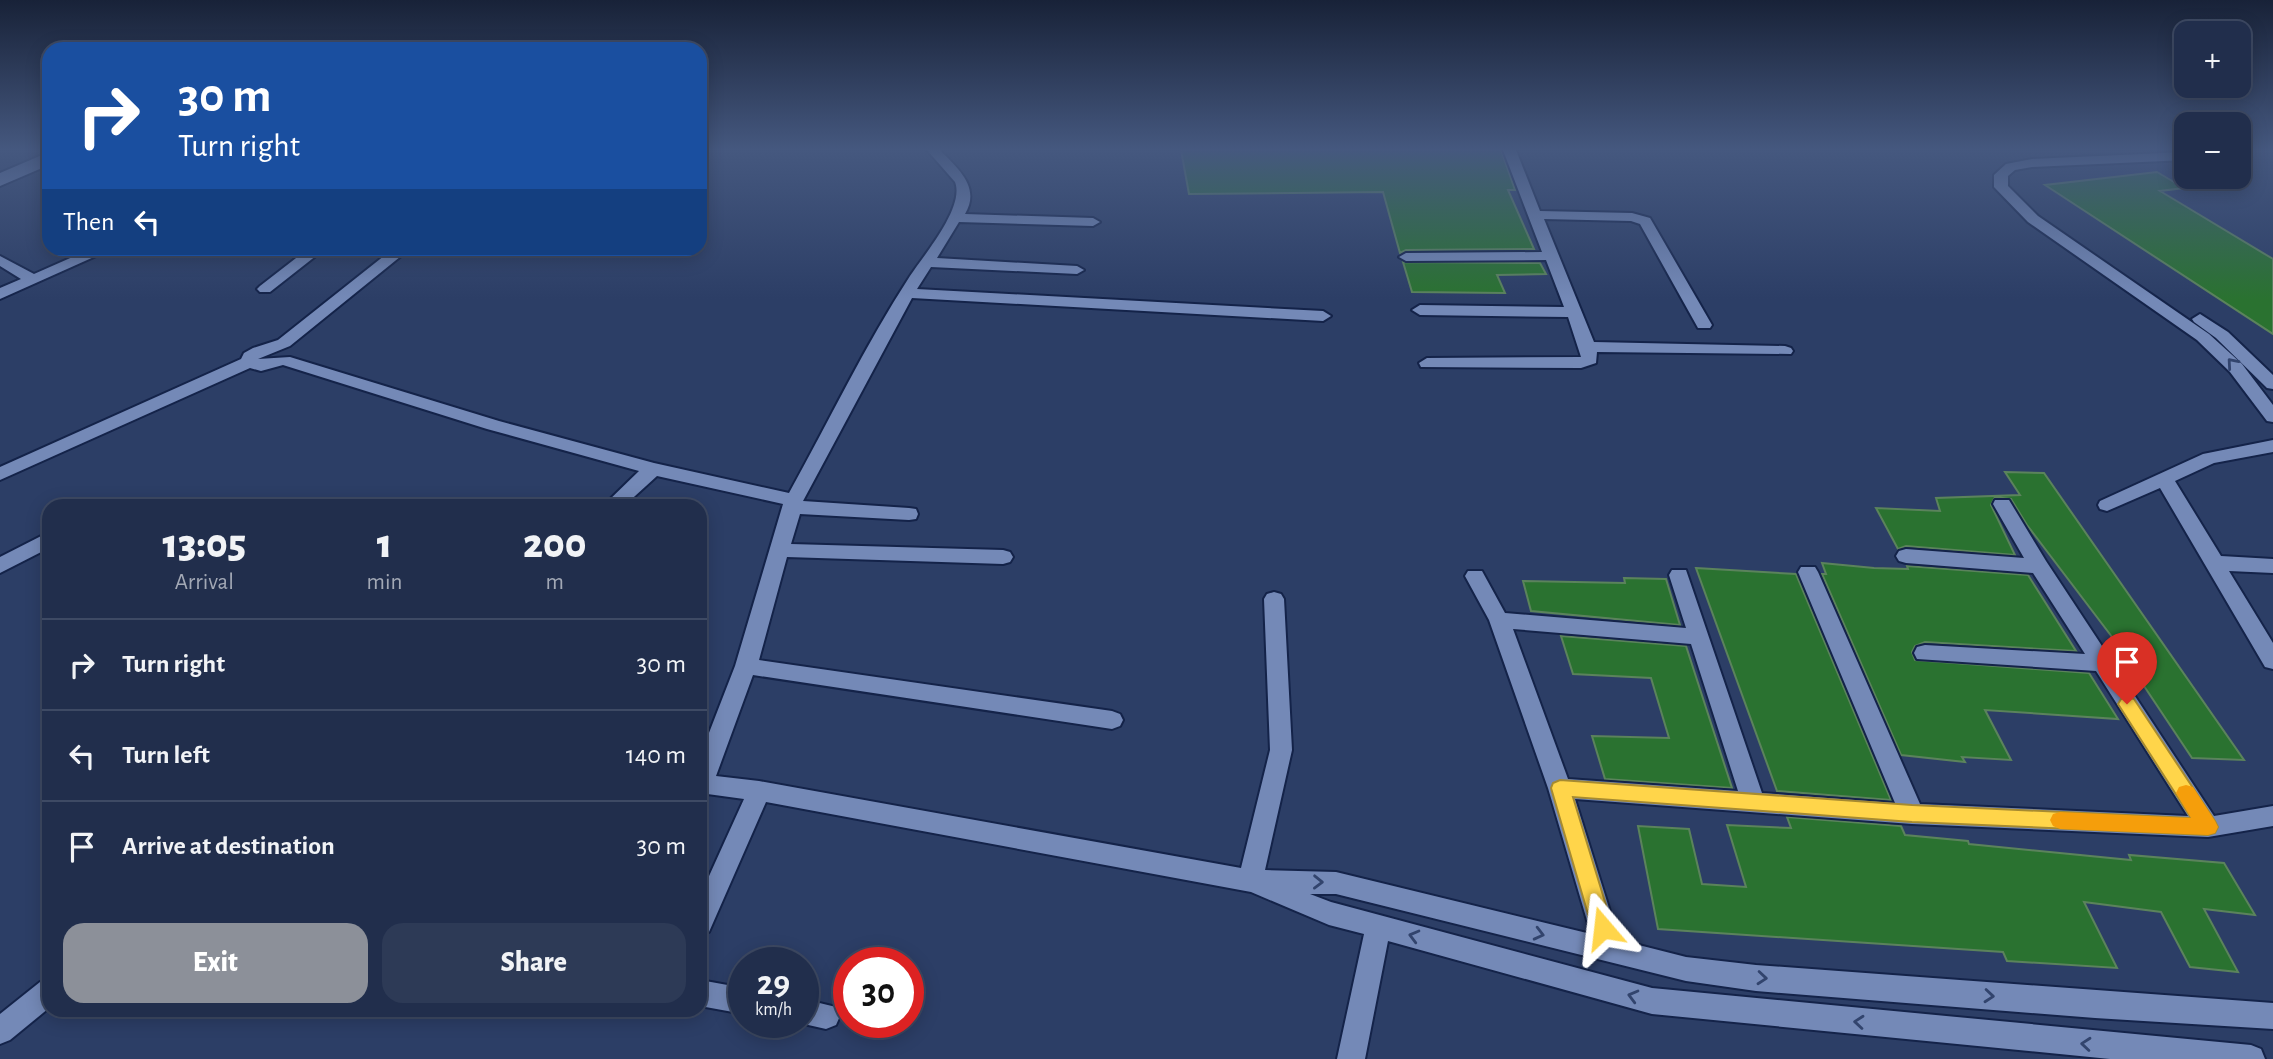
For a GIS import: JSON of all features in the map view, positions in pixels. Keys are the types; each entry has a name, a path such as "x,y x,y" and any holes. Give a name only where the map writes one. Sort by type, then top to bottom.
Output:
{"street":[{"path":"707,768 746,666 793,504 907,293 962,207 963,199"},
{"path":"1427,363 1581,363 1590,360 1588,348 1528,199"},
{"path":"2013,199 2033,219 2224,354 2273,417"},
{"path":"2020,199 2222,335 2273,384"},
{"path":"1534,215 1632,218 1646,221 1704,325"},
{"path":"955,218 1093,222"},
{"path":"0,294 88,256"},
{"path":"265,289 308,256"},
{"path":"0,474 248,362 261,366 284,352 395,256"},
{"path":"1406,257 1549,256"},
{"path":"0,260 33,280"},
{"path":"927,262 1077,270"},
{"path":"907,293 1323,316"},
{"path":"1420,310 1573,312"},
{"path":"1588,348 1786,351"},
{"path":"284,352 493,425 653,470 793,504 909,514"},
{"path":"2107,505 2209,458 2273,446"},
{"path":"620,499 653,470"},
{"path":"2164,478 2273,661"},
{"path":"2002,504 2039,566 2208,827"},
{"path":"0,566 42,543"},
{"path":"779,550 1003,557"},
{"path":"1906,556 2039,566"},
{"path":"2215,563 2273,566"},
{"path":"1808,572 1912,814"},
{"path":"1679,575 1754,803"},
{"path":"1475,576 1499,620 1560,788 1610,952"},
{"path":"1250,881 1281,750 1274,599"},
{"path":"1499,620 1698,637"},
{"path":"1925,653 2101,663"},
{"path":"746,666 1112,720"},
{"path":"707,785 759,790 1250,881 1336,883 1686,969 1756,978 2273,1016"},
{"path":"1560,788 1912,814 2208,827 2273,816"},
{"path":"707,908 759,790"},
{"path":"1250,881 1329,913 1653,1001 2251,1059"},
{"path":"1352,1059 1378,927"},
{"path":"707,994 728,998"},
{"path":"0,1031 42,997"}],"building":[{"path":"1385,199 1512,199 1534,249 1406,250 1400,253"},
{"path":"2067,199 2174,199 2273,259 2273,334"},
{"path":"1403,262 1540,263 1546,274 1497,275 1505,293 1412,292"},
{"path":"2005,472 2044,473 2244,760 2192,758 2128,662 2131,662 2027,525 2011,499 1995,497 1991,505 2015,555 1906,546 1898,549 1876,508 1940,511 1936,498 2020,495"},
{"path":"1822,563 2028,575 2076,651 1925,642 1915,646 1912,652 1915,660 2089,673 2118,719 1985,710 2011,760 1962,757 1965,762 1901,755 1822,574 1826,574"},
{"path":"1696,568 1796,574 1891,800 1777,791"},
{"path":"1624,578 1666,579 1680,625 1531,611 1523,581 1625,583"},
{"path":"1561,636 1686,646 1732,788 1605,779 1592,736 1669,738 1651,678 1573,674"},
{"path":"1787,817 1901,826 1905,835 1968,841 1969,844 2131,860 2129,855 2224,863 2255,915 2204,909 2238,972 2190,967 2161,912 2084,902 2117,968 2007,961 2003,952 1658,929 1638,826 1689,829 1702,884 1746,887 1727,825 1791,828"}],"slow traffic":[{"path":"2060,820 2208,827 2186,793"}],"route":[{"path":"1603,928 1560,788 1912,814 2208,827 2127,704"}]}
